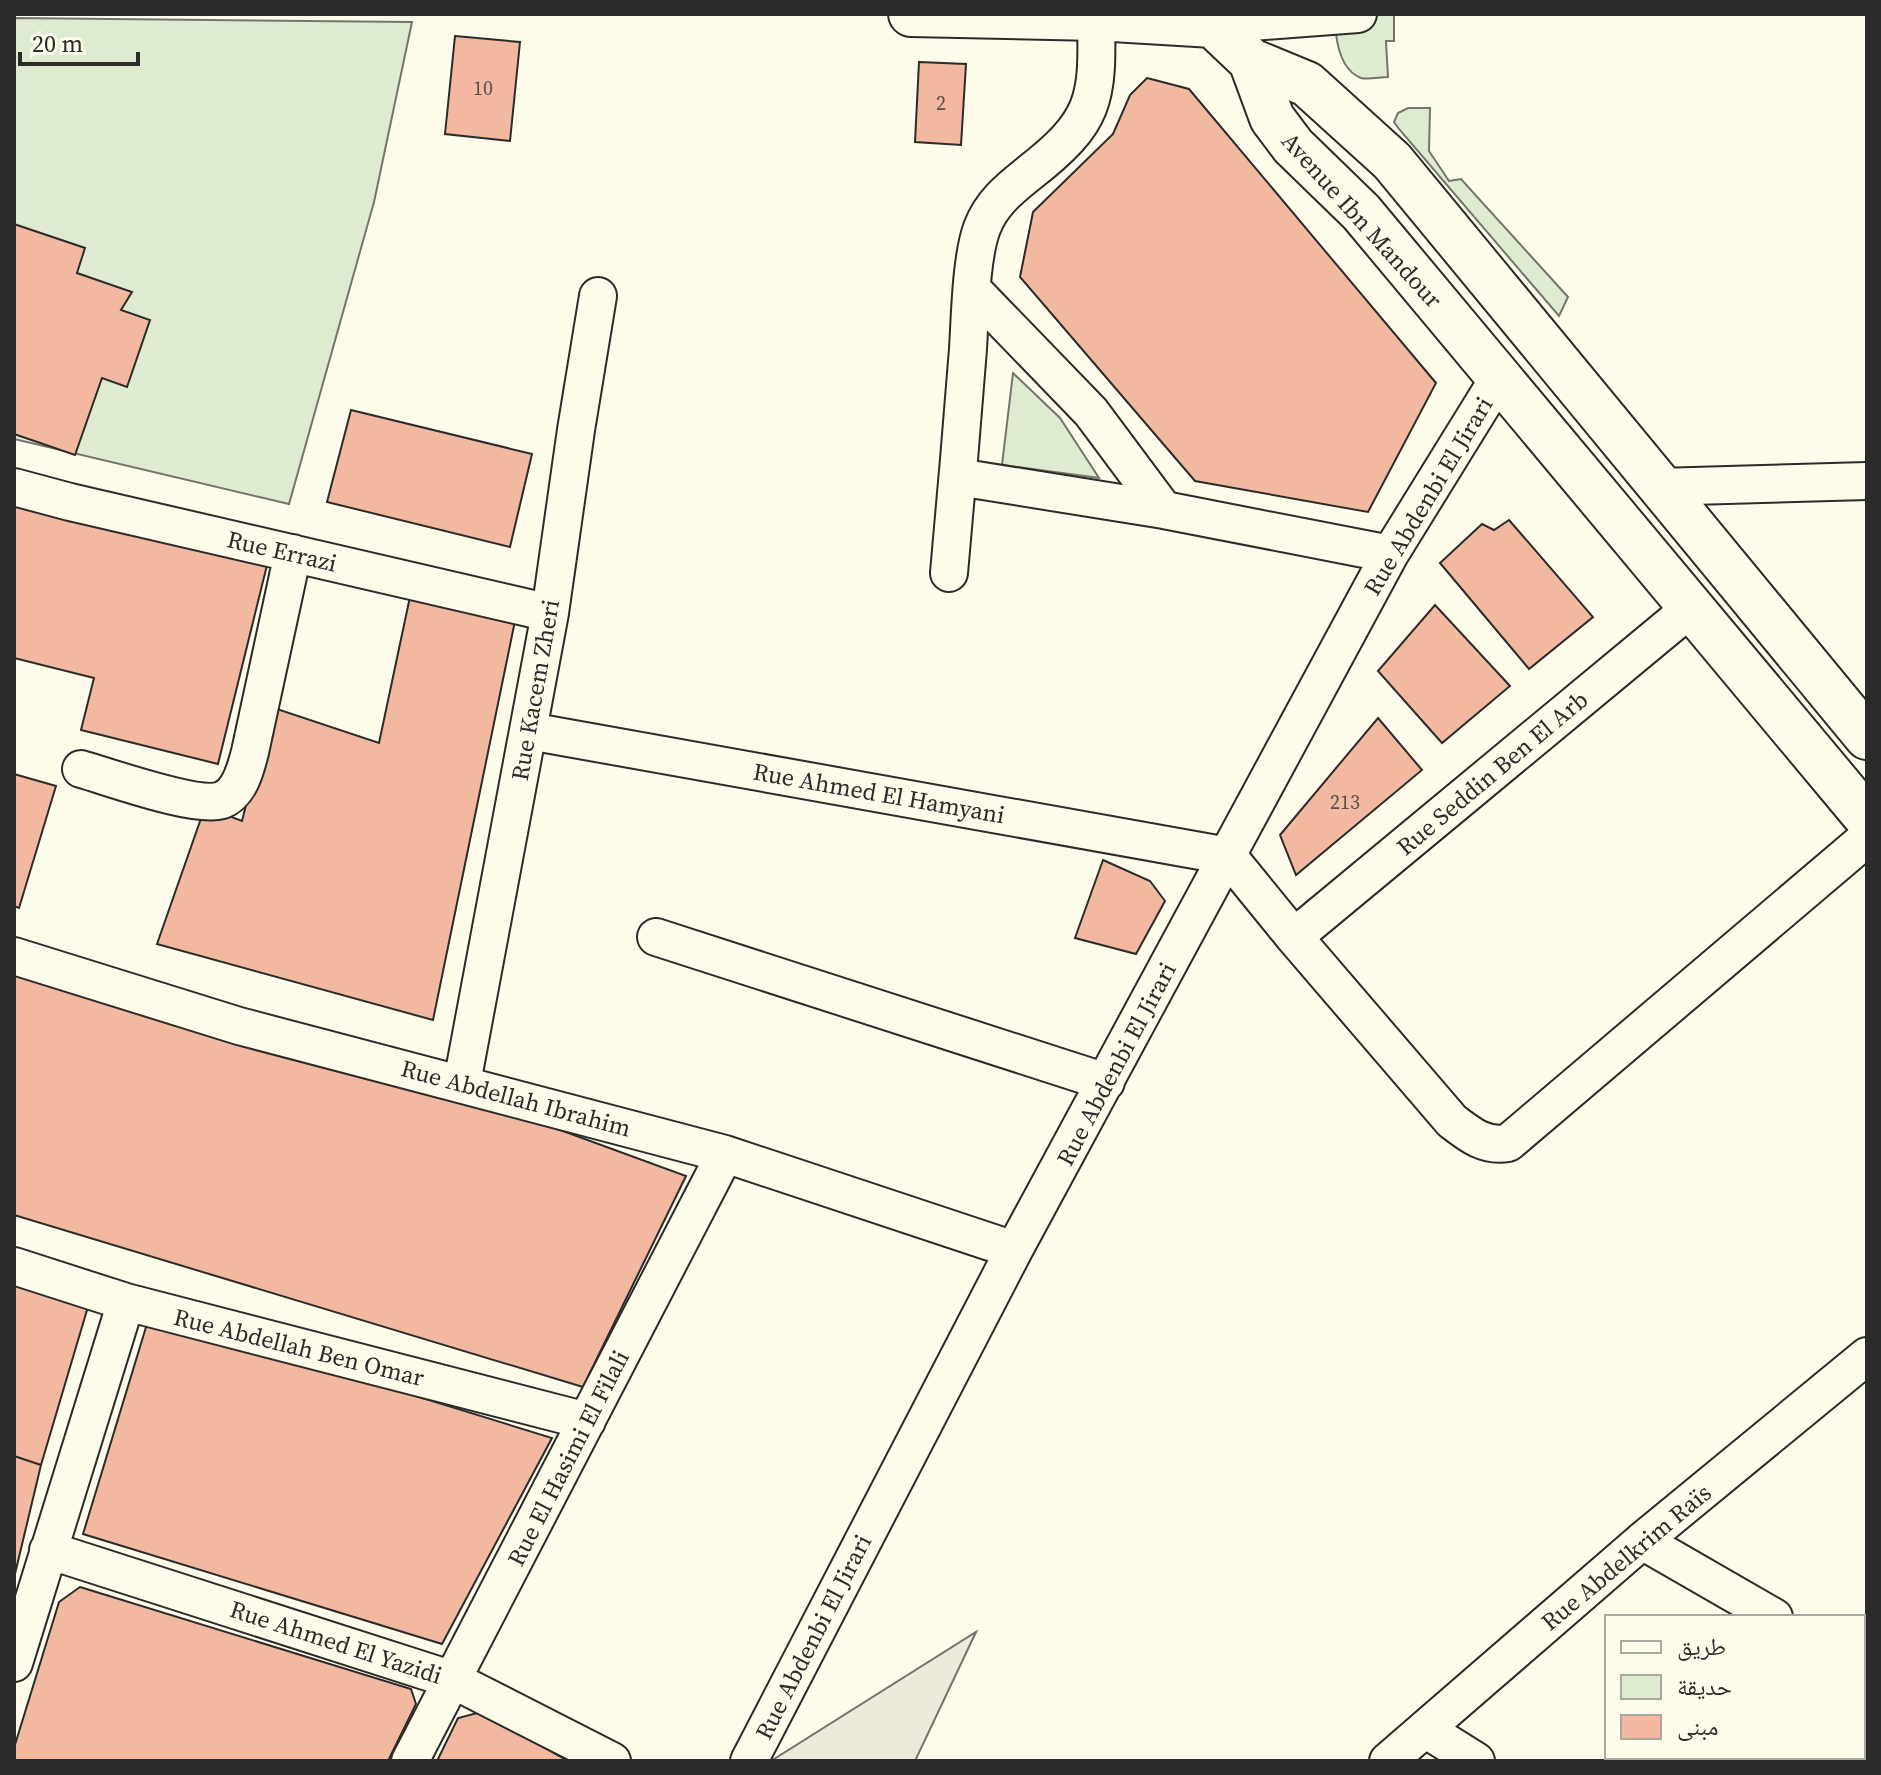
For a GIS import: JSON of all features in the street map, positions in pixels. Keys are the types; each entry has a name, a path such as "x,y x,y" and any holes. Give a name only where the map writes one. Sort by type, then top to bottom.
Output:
{"street":[{"path":"911,14 1096,18 1213,25 1358,14"},
{"path":"949,573 972,289 981,231 992,207 1008,189 1069,140 1086,115 1097,76 1096,18"},
{"path":"1213,25 1251,61 1307,84 1392,161 1867,737"},
{"name":"Avenue Ibn Mandour","path":"1251,61 1272,118 1293,146 1361,212 1867,818"},
{"path":"972,289 1091,412 1164,510"},
{"name":"Rue Kacem Zheri","path":"462,1083 550,613 598,296"},
{"name":"Rue Abdenbi El Jirari","path":"749,1761 1014,1250 1390,554 1500,376"},
{"path":"958,477 1164,510 1390,554"},
{"path":"1658,487 1867,481"},
{"name":"Rue Errazi","path":"14,487 550,613"},
{"path":"81,769 192,800 224,799 234,791 243,776 250,752 293,553"},
{"name":"Rue Seddin Ben El Arb","path":"1294,937 1691,608"},
{"name":"Rue Ahmed El Hamyani","path":"529,731 1228,856"},
{"path":"1228,856 1452,1121 1476,1139 1496,1145 1508,1143 1867,838"},
{"path":"656,937 1106,1082"},
{"name":"Rue Abdellah Ibrahim","path":"14,956 239,1026 725,1154 1014,1250"},
{"name":"Rue El Hasimi El Filali","path":"410,1761 725,1154"},
{"name":"Rue Abdellah Ben Omar","path":"14,1266 126,1302 587,1421"},
{"path":"14,1662 126,1302"},
{"name":"Rue Abdelkrim Raïs","path":"1388,1761 1642,1541 1867,1356"},
{"path":"1642,1541 1771,1615"},
{"name":"Rue Ahmed El Yazidi","path":"48,1550 453,1680 612,1761"},
{"path":"1425,1729 1476,1761"}],"green space":[{"path":"1394,15 1394,41 1386,41 1388,77 1361,78 1346,65 1336,34 1352,21"},
{"path":"14,18 412,22 374,202 289,504 14,439"},
{"path":"1408,108 1430,108 1429,151 1449,181 1461,179 1568,297 1559,316 1399,129 1394,122 1398,113"},
{"path":"1013,373 1060,418 1099,478 1002,465"}],"shaded area":[{"path":"976,1632 915,1761 771,1761"}],"building":[{"path":"455,36 520,42 510,141 445,134"},
{"path":"919,62 966,64 961,145 915,142"},
{"path":"1147,78 1189,89 1436,383 1368,512 1195,481 1020,277 1033,212 1113,134 1130,95"},
{"path":"14,224 85,248 77,273 132,292 121,310 150,320 127,387 102,378 75,455 14,434"},
{"path":"351,410 532,454 510,547 327,502"},
{"path":"14,494 269,557 218,764 81,730 94,678 14,658"},
{"path":"1509,520 1593,617 1529,669 1440,563 1482,524 1494,530"},
{"path":"411,592 516,616 433,1020 157,944 205,807 242,821 271,707 379,743"},
{"path":"1435,605 1510,686 1442,743 1378,671"},
{"path":"1378,718 1422,770 1296,875 1280,835"},
{"path":"14,774 56,786 19,908 14,906"},
{"path":"1103,860 1150,881 1165,901 1136,954 1075,938"},
{"path":"14,971 503,1109 686,1176 583,1387 14,1215"},
{"path":"14,1273 82,1295 87,1310 41,1465 14,1456"},
{"path":"150,1314 552,1438 442,1644 83,1534"},
{"path":"14,1456 41,1465 14,1578"},
{"path":"80,1587 411,1689 416,1704 388,1761 14,1761 14,1748 59,1602"},
{"path":"481,1712 568,1761 437,1761 458,1718"}]}
